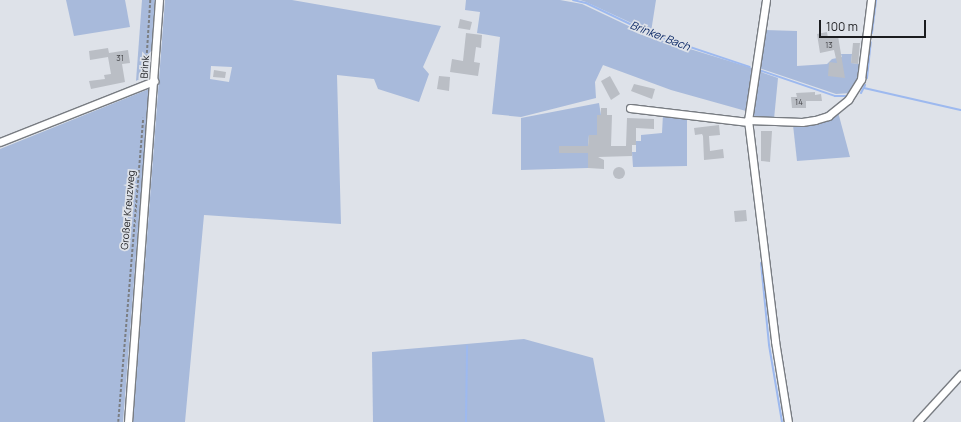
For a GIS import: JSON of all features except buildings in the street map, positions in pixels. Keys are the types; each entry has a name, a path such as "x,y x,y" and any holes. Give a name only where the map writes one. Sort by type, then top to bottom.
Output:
{"street":[{"name":"Brink","path":"128,422 160,0"},
{"path":"766,0 748,121 775,341 788,422"},
{"path":"630,108 748,121 802,122 828,116 848,100 861,80 871,0"},
{"path":"0,142 154,81"},
{"path":"917,422 961,374"}],"path":[{"path":"145,84 150,0"},
{"name":"Großer Kreuzweg","path":"118,422 143,115"}],"shaded area":[{"path":"66,0 125,0 130,27 74,36"},
{"path":"142,0 155,0 150,73 136,81"},
{"path":"165,0 292,0 441,26 423,67 429,74 419,102 378,89 374,79 337,75 341,224 204,215 185,422 133,422","holes":["211,66 232,67 229,82 210,79"]},
{"path":"466,0 560,0 582,4 654,38 752,68 746,111 671,90 603,65 595,82 596,98 521,117 492,114 500,37 477,33 480,12 465,10"},
{"path":"580,0 656,0 651,32 586,2"},
{"path":"765,30 797,31 797,66 827,64 832,59 842,57 841,54 852,54 851,63 860,64 859,79 851,93 836,94 759,68"},
{"path":"758,71 778,78 774,119 751,118"},
{"path":"149,89 123,422 0,422 0,149"},
{"path":"599,103 601,115 597,115 597,135 589,135 588,146 559,146 559,153 588,153 588,168 521,170 521,118"},
{"path":"838,112 850,157 797,161 793,125"},
{"path":"663,114 687,117 687,166 633,167 632,152 636,152 636,141 641,141 641,135 662,133"},
{"path":"524,339 593,358 605,422 373,422 372,352"}],"waterway":[{"name":"Brinker Bach","path":"573,0 586,3 651,34 750,67"},
{"name":"Brinker Bach","path":"872,33 876,0"},
{"name":"Brinker Bach","path":"867,78 871,42"},
{"name":"Brinker Bach","path":"759,70 835,96 847,96"},
{"name":"Brinker Bach","path":"861,93 865,85"},
{"path":"864,88 961,110"},
{"path":"761,263 769,345 782,422"},
{"path":"466,422 467,346"}]}
